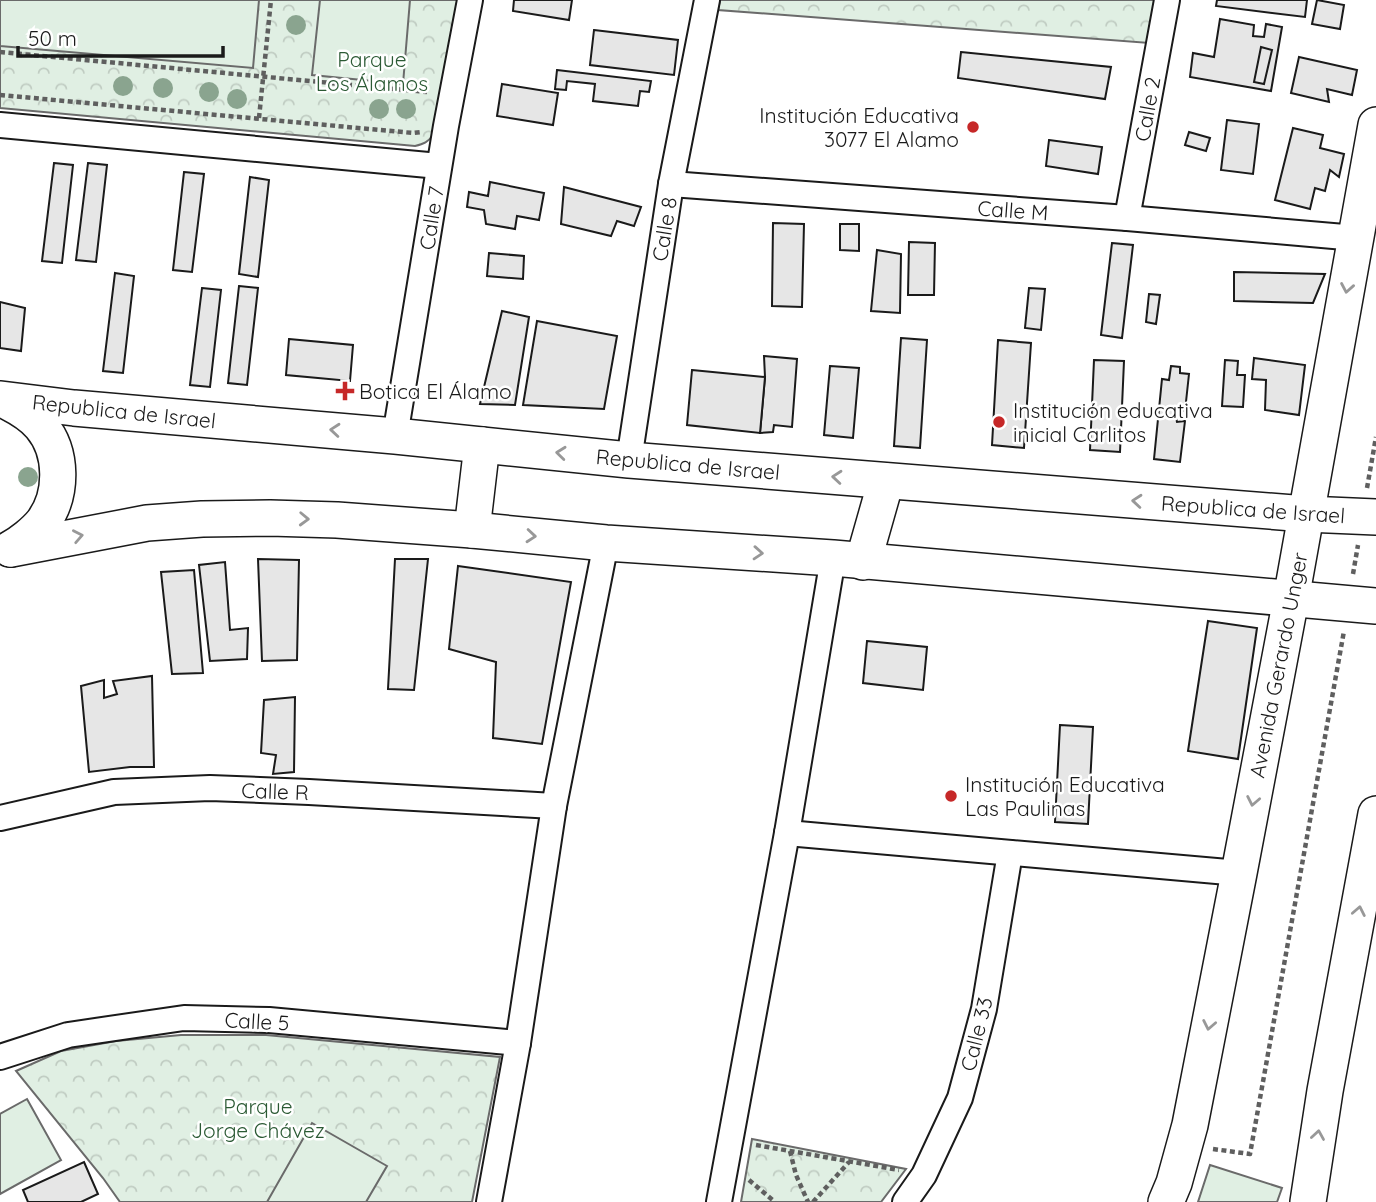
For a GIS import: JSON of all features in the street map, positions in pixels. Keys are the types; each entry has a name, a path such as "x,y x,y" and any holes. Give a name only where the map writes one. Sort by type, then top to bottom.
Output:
{"street":[{"name":"Calle 7","path":"395,436 439,166 470,0"},
{"name":"Calle 8","path":"629,460 671,184 707,0"},
{"name":"Calle 2","path":"1127,218 1167,0"},
{"path":"0,125 439,166"},
{"name":"Avenida Gerardo Unger","path":"1166,1202 1190,1125 1307,514 1376,125"},
{"name":"Calle M","path":"671,184 1356,238"},
{"path":"1,399 24,410 42,427 54,450 58,474 54,499 43,522 6,550"},
{"name":"Republica de Israel","path":"1,399 629,460 1369,517"},
{"path":"472,530 482,445"},
{"path":"719,1202 787,833 848,560 886,481"},
{"path":"6,550 147,523 202,519 337,520 848,560 1362,605"},
{"path":"489,1202 518,1043 554,806 606,543"},
{"name":"Calle R","path":"0,818 114,792 210,788 554,806"},
{"path":"1308,1202 1325,1091 1376,814"},
{"path":"787,833 1239,873"},
{"name":"Calle 33","path":"905,1202 924,1175 960,1098 984,1009 1010,853"},
{"name":"Calle 5","path":"0,1057 68,1035 184,1018 269,1020 518,1043"}],"path":[{"path":"259,118 271,0"},
{"path":"0,52 435,93"},
{"path":"0,95 413,133 430,125"},
{"path":"1204,1147 1250,1154 1362,605 1376,437"},
{"path":"754,1145 902,1171"},
{"path":"790,1151 796,1175 810,1202 849,1162"},
{"path":"748,1178 775,1202"}],"green space":[{"name":"Parque Los Álamos","path":"0,0 460,0 433,135 426,142 415,146 0,108"},
{"path":"0,0 259,0 253,68 0,46"},
{"path":"320,0 410,0 403,84 312,75"},
{"path":"720,0 1157,0 1149,43 718,10"},
{"name":"Parque Jorge Chávez","path":"181,1035 266,1035 500,1057 472,1202 120,1202 16,1071 61,1051 116,1041"},
{"path":"27,1099 61,1160 0,1194 0,1114"},
{"path":"312,1123 387,1166 366,1202 267,1202"},
{"path":"752,1139 906,1169 881,1202 741,1202"},
{"path":"1210,1165 1282,1188 1277,1202 1198,1202"}],"building":[{"path":"514,0 572,0 569,20 513,11"},
{"path":"1217,0 1307,0 1305,17 1216,6"},
{"path":"1317,0 1344,5 1340,29 1312,24"},
{"path":"1220,19 1254,25 1253,36 1264,37 1266,24 1282,27 1271,91 1190,77 1193,53 1214,57"},
{"path":"594,30 678,40 674,75 590,65"},
{"path":"1261,47 1272,50 1264,84 1254,82"},
{"path":"961,52 1111,67 1105,99 958,78"},
{"path":"1299,57 1357,70 1352,95 1327,89 1329,102 1291,93"},
{"path":"557,70 651,81 649,92 640,91 638,106 593,101 595,84 567,81 566,90 555,89"},
{"path":"502,84 558,93 553,125 497,116"},
{"path":"1227,120 1259,124 1253,174 1221,170"},
{"path":"1293,128 1323,135 1320,148 1344,154 1339,177 1330,170 1325,191 1315,188 1310,209 1275,200"},
{"path":"1189,132 1210,138 1206,151 1185,145"},
{"path":"1049,140 1102,147 1098,174 1046,166"},
{"path":"54,163 73,165 62,263 42,261"},
{"path":"88,163 107,165 96,262 76,260"},
{"path":"184,172 204,174 192,272 173,270"},
{"path":"250,177 269,180 258,277 239,274"},
{"path":"490,182 544,193 539,220 517,216 515,229 486,224 484,210 467,207 469,192 488,196"},
{"path":"564,187 641,207 634,226 617,221 611,236 561,224"},
{"path":"773,223 804,224 802,307 772,306"},
{"path":"840,224 859,224 859,251 840,250"},
{"path":"909,242 935,243 934,295 908,295"},
{"path":"1112,243 1133,245 1122,338 1101,335"},
{"path":"877,250 901,254 900,313 871,311"},
{"path":"489,253 524,256 523,279 487,276"},
{"path":"1234,272 1325,274 1313,303 1234,301"},
{"path":"115,273 134,276 123,373 103,371"},
{"path":"239,286 258,288 247,385 228,383"},
{"path":"202,288 221,290 210,387 190,385"},
{"path":"1029,288 1045,289 1041,330 1025,328"},
{"path":"1149,294 1160,295 1156,324 1146,322"},
{"path":"0,302 25,308 21,351 0,348"},
{"path":"502,311 529,317 515,405 480,404"},
{"path":"537,321 617,336 604,409 523,405"},
{"path":"901,338 927,340 920,448 894,446"},
{"path":"289,339 353,345 350,381 286,375"},
{"path":"998,340 1031,343 1024,448 992,445"},
{"path":"764,356 797,359 792,427 774,425 773,432 760,433 765,377"},
{"path":"1254,358 1305,365 1299,415 1265,410 1266,380 1252,379"},
{"path":"1094,360 1124,361 1120,452 1090,450"},
{"path":"1225,360 1238,361 1237,375 1245,375 1243,407 1222,406"},
{"path":"830,366 859,368 853,438 824,435"},
{"path":"1171,366 1180,367 1180,373 1189,374 1185,411 1174,410 1177,422 1185,421 1180,462 1154,459 1162,379 1169,380"},
{"path":"692,370 765,377 760,433 687,425"},
{"path":"258,559 299,560 297,660 262,661"},
{"path":"395,559 428,559 414,690 388,689"},
{"path":"225,562 230,630 248,628 247,659 210,661 199,565"},
{"path":"458,566 571,582 542,744 493,738 496,662 449,649"},
{"path":"194,570 203,673 172,674 161,572"},
{"path":"1208,621 1257,628 1238,759 1188,751"},
{"path":"867,641 927,647 923,690 863,683"},
{"path":"152,676 154,767 89,772 81,686 104,680 104,698 117,694 113,681"},
{"path":"295,697 294,772 273,774 276,755 261,753 264,700"},
{"path":"1060,725 1093,727 1088,824 1055,822"},
{"path":"84,1162 98,1194 81,1202 28,1202 23,1190"}],"place":[{"name":"Institución Educativa 3077 El Alamo","path":"973,127"},
{"name":"Botica El Álamo","path":"345,391"},
{"name":"Institución educativa inicial Carlitos","path":"999,422"},
{"name":"Institución Educativa Las Paulinas","path":"951,796"}]}
